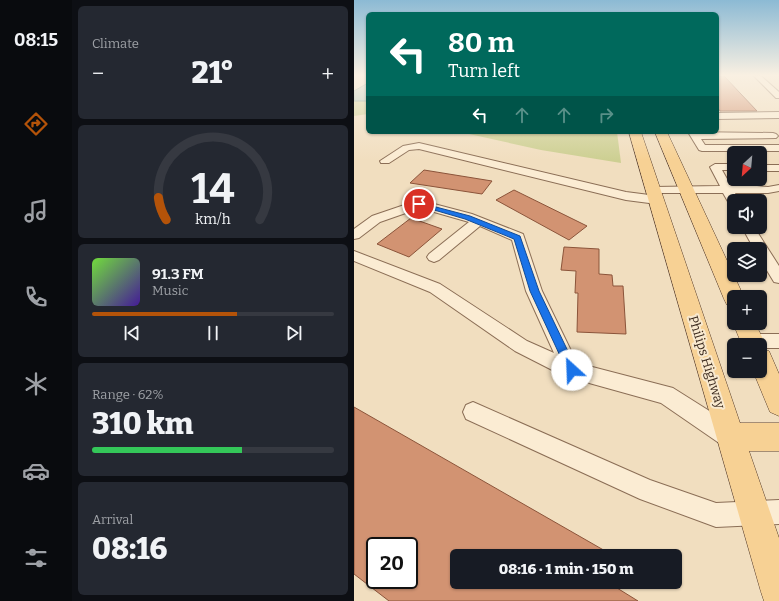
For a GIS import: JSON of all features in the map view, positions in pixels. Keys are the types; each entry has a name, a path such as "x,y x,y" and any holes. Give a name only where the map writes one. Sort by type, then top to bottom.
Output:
{"main road":[{"name":"Philips Highway","path":"636,134 730,437 767,513 779,592"},
{"path":"662,134 730,290"},
{"path":"767,375 779,403"},
{"path":"730,437 779,437"}],"street":[{"path":"719,116 779,116"},
{"path":"754,116 776,140"},
{"path":"719,125 732,125"},
{"path":"694,134 776,140"},
{"path":"694,134 702,148 779,148"},
{"path":"385,162 406,148 419,146 626,196 655,195 687,189 768,190 779,188"},
{"path":"727,167 715,167 729,194"},
{"path":"767,168 779,168"},
{"path":"354,235 376,219 419,204 478,221 518,237 534,291 572,370"},
{"path":"434,257 478,221"},
{"path":"752,234 779,278"},
{"path":"354,256 435,288 521,346 572,370 666,395 730,437"},
{"path":"767,341 779,341"},
{"path":"474,412 648,491 716,515 767,513"}],"green space":[{"path":"354,104 366,104 366,114 354,116"},
{"path":"469,134 617,134 621,163 541,150"}],"building":[{"path":"719,104 750,104 757,111 720,111"},
{"path":"424,170 492,181 482,194 410,183"},
{"path":"514,190 587,226 569,240 496,200"},
{"path":"411,218 442,229 409,257 377,244"},
{"path":"564,247 599,249 599,274 612,275 613,286 623,286 626,334 577,332 578,293 575,293 576,271 561,270"},
{"path":"354,407 602,549 450,549 450,589 619,589 638,601 389,601 373,589 418,589 418,537 366,537 366,583 354,574"}],"route":[{"path":"419,204 468,218 518,237 534,291 572,370"}]}
